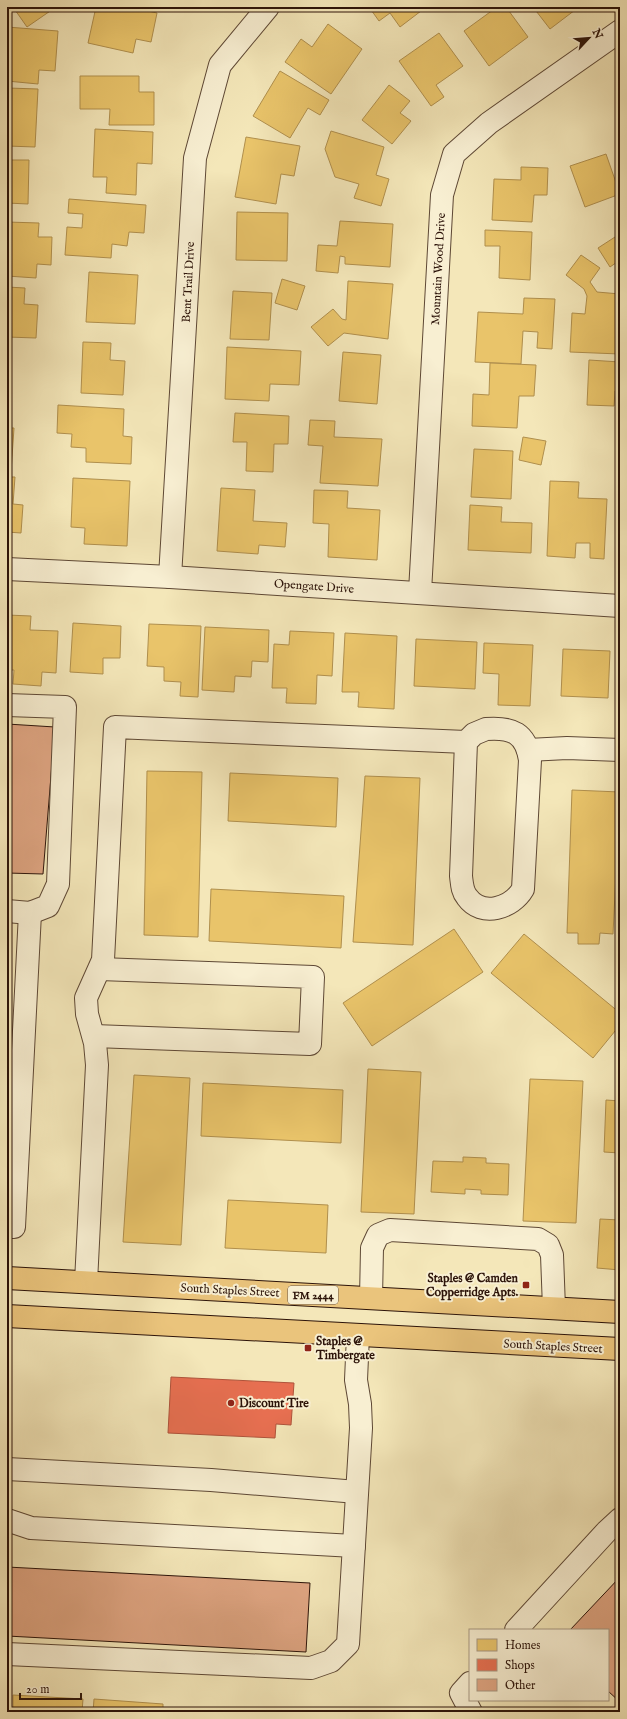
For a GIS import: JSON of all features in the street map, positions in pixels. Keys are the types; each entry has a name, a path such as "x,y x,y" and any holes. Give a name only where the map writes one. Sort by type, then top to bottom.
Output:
{"main road":[{"name":"South Staples Street","path":"7,1278 620,1312"},
{"name":"South Staples Street","path":"7,1316 620,1349"}],"street":[{"name":"Bent Trail Drive","path":"170,577 195,158 220,65 268,7"},
{"name":"Mountain Wood Drive","path":"420,592 442,195 454,154 489,123 620,31"},
{"name":"Opengate Drive","path":"7,568 420,592 620,606"},
{"path":"7,704 65,707 58,884 48,906 30,913 7,912"},
{"path":"86,1282 97,1065 94,1036 87,1014 86,998 104,960 116,727 466,742"},
{"path":"495,728 505,730 518,734 523,739 528,750 530,760 523,889 519,896 507,905 494,909 480,906 470,901 464,893 462,882 466,742 471,736 482,730 495,728"},
{"path":"528,750 567,748 620,750"},
{"path":"7,1227 14,1227 30,913"},
{"path":"94,1036 310,1044 313,978 100,969"},
{"path":"371,1298 372,1248 378,1235 390,1230 538,1239 548,1245 552,1255 554,1308"},
{"path":"7,1654 311,1668 331,1661 348,1644 361,1428 360,1404 356,1380 358,1335"},
{"path":"7,1469 211,1480 357,1492"},
{"path":"517,1629 607,1531 620,1519"},
{"path":"7,1520 31,1528 354,1546"},
{"path":"469,1684 461,1693 471,1712"}],"building: Homes":[{"path":"13,7 56,7 27,27"},
{"path":"96,7 129,7 157,13 151,42 136,39 133,53 88,43"},
{"path":"369,7 418,7 421,11 400,27 390,13 379,21"},
{"path":"497,7 506,7 528,37 489,66 464,31"},
{"path":"533,7 579,7 550,29"},
{"path":"328,24 362,49 331,94 285,62 301,39 312,47"},
{"path":"7,27 58,31 55,71 39,70 38,84 7,81"},
{"path":"439,33 463,66 436,85 444,97 431,106 399,61"},
{"path":"280,71 329,100 320,115 308,108 290,138 253,116"},
{"path":"80,76 139,76 139,92 154,92 154,125 109,125 110,109 80,109"},
{"path":"389,85 410,101 400,113 411,121 392,144 362,120"},
{"path":"8,88 38,89 35,147 7,146"},
{"path":"95,129 153,132 152,164 137,163 136,195 106,193 107,177 93,177"},
{"path":"331,131 384,147 376,175 389,179 381,206 354,198 359,184 335,177 325,149"},
{"path":"246,137 300,146 294,176 281,174 276,204 235,197"},
{"path":"606,154 620,194 585,207 570,166"},
{"path":"7,160 29,160 28,204 7,203"},
{"path":"521,167 548,168 547,195 534,195 532,222 492,220 494,179 521,180"},
{"path":"69,199 146,205 144,233 129,232 127,246 112,244 111,258 65,255 67,227 82,228 83,214 68,213"},
{"path":"237,212 288,213 287,261 236,260"},
{"path":"340,221 393,224 390,267 345,264 345,257 340,256 338,273 316,271 318,245 337,246"},
{"path":"7,222 39,223 38,237 52,237 51,265 37,264 36,278 7,276"},
{"path":"485,230 532,232 530,280 499,278 500,246 485,246"},
{"path":"615,237 620,244 620,260 610,267 598,248"},
{"path":"581,255 600,268 590,282 597,292 620,294 620,354 570,352 572,313 585,314 587,296 584,289 566,275"},
{"path":"89,272 138,275 135,324 86,322"},
{"path":"282,279 305,286 297,310 275,303"},
{"path":"348,281 393,284 388,339 344,333 328,346 311,327 333,309 342,319 346,320"},
{"path":"7,287 25,288 24,304 38,305 36,338 7,337"},
{"path":"233,291 272,293 269,340 230,339"},
{"path":"524,298 555,299 552,349 537,348 538,332 523,331 521,364 475,362 478,312 523,314"},
{"path":"83,342 111,343 110,360 125,361 123,395 81,393"},
{"path":"7,347 9,347 7,387"},
{"path":"227,347 301,351 299,385 270,384 269,401 225,399"},
{"path":"343,352 381,355 377,404 339,401"},
{"path":"589,360 620,362 620,392 615,391 614,406 587,405"},
{"path":"490,363 536,365 534,396 519,396 517,428 472,426 473,394 489,395"},
{"path":"58,405 124,409 123,436 132,437 131,464 86,462 86,448 71,447 72,434 57,433"},
{"path":"235,413 289,416 288,444 274,444 273,472 246,471 247,442 233,442"},
{"path":"310,420 335,421 334,437 382,439 378,486 320,483 323,446 308,445"},
{"path":"7,428 14,428 11,472 7,471"},
{"path":"523,437 546,441 541,465 519,460"},
{"path":"474,449 513,451 511,499 471,497"},
{"path":"7,477 15,477 13,504 23,505 21,533 7,532"},
{"path":"73,478 130,481 127,546 84,544 85,528 71,527"},
{"path":"550,481 579,482 578,498 607,499 604,559 590,558 590,543 576,543 575,558 547,556"},
{"path":"620,486 620,554 617,554"},
{"path":"221,488 255,490 253,521 287,523 285,547 259,545 258,554 217,551"},
{"path":"314,490 348,491 347,508 380,510 377,560 328,557 329,524 313,523"},
{"path":"470,505 502,507 501,522 532,523 531,553 468,550"},
{"path":"7,615 31,616 30,630 58,631 56,673 42,672 41,686 13,684 14,670 7,670"},
{"path":"73,623 121,626 120,658 103,658 103,674 70,672"},
{"path":"149,624 201,626 198,697 180,696 181,682 164,681 164,667 147,666"},
{"path":"205,627 269,630 268,662 252,661 251,677 235,676 234,692 202,690"},
{"path":"290,631 334,633 332,676 317,675 316,704 286,703 287,688 272,688 274,644 289,645"},
{"path":"345,633 397,636 394,709 358,707 359,692 342,692"},
{"path":"416,639 477,642 475,689 414,686"},
{"path":"484,643 533,645 530,706 498,705 499,674 483,673"},
{"path":"563,649 610,651 608,698 561,696"},
{"path":"620,669 620,710 618,710"},
{"path":"147,771 202,772 198,937 144,935"},
{"path":"230,773 338,778 336,827 228,821"},
{"path":"365,776 420,778 413,945 353,942"},
{"path":"572,790 620,792 613,934 600,933 599,944 578,944 578,933 567,933"},
{"path":"211,889 344,896 341,948 209,941"},
{"path":"454,929 483,972 372,1046 343,1003"},
{"path":"524,934 620,1013 620,1025 593,1058 491,973"},
{"path":"368,1069 421,1072 414,1214 361,1212"},
{"path":"134,1075 190,1078 181,1245 123,1242"},
{"path":"530,1079 583,1081 576,1223 523,1221"},
{"path":"203,1083 343,1090 341,1143 201,1136"},
{"path":"606,1100 620,1101 620,1153 604,1152"},
{"path":"463,1157 486,1158 486,1163 509,1164 508,1195 481,1194 481,1190 465,1189 465,1194 431,1192 433,1161 463,1162"},
{"path":"228,1200 328,1205 326,1253 225,1248"},
{"path":"600,1219 620,1220 620,1270 597,1268"},
{"path":"13,1695 83,1699 82,1712 13,1712"},
{"path":"94,1699 163,1704 163,1712 93,1712"}],"building: Shops":[{"name":"Discount Tire","path":"171,1377 294,1383 291,1425 276,1424 275,1438 168,1433"}],"building: Other":[{"path":"7,724 55,727 43,874 7,873"},
{"path":"7,1567 310,1583 306,1652 7,1636"},
{"path":"620,1577 620,1702 609,1692 609,1629 571,1629"}],"place":[{"name":"Staples @ Camden Copperridge Apts.","path":"526,1285"},
{"name":"Staples @ Timbergate","path":"308,1348"},
{"name":"Discount Tire","path":"231,1403"}]}
